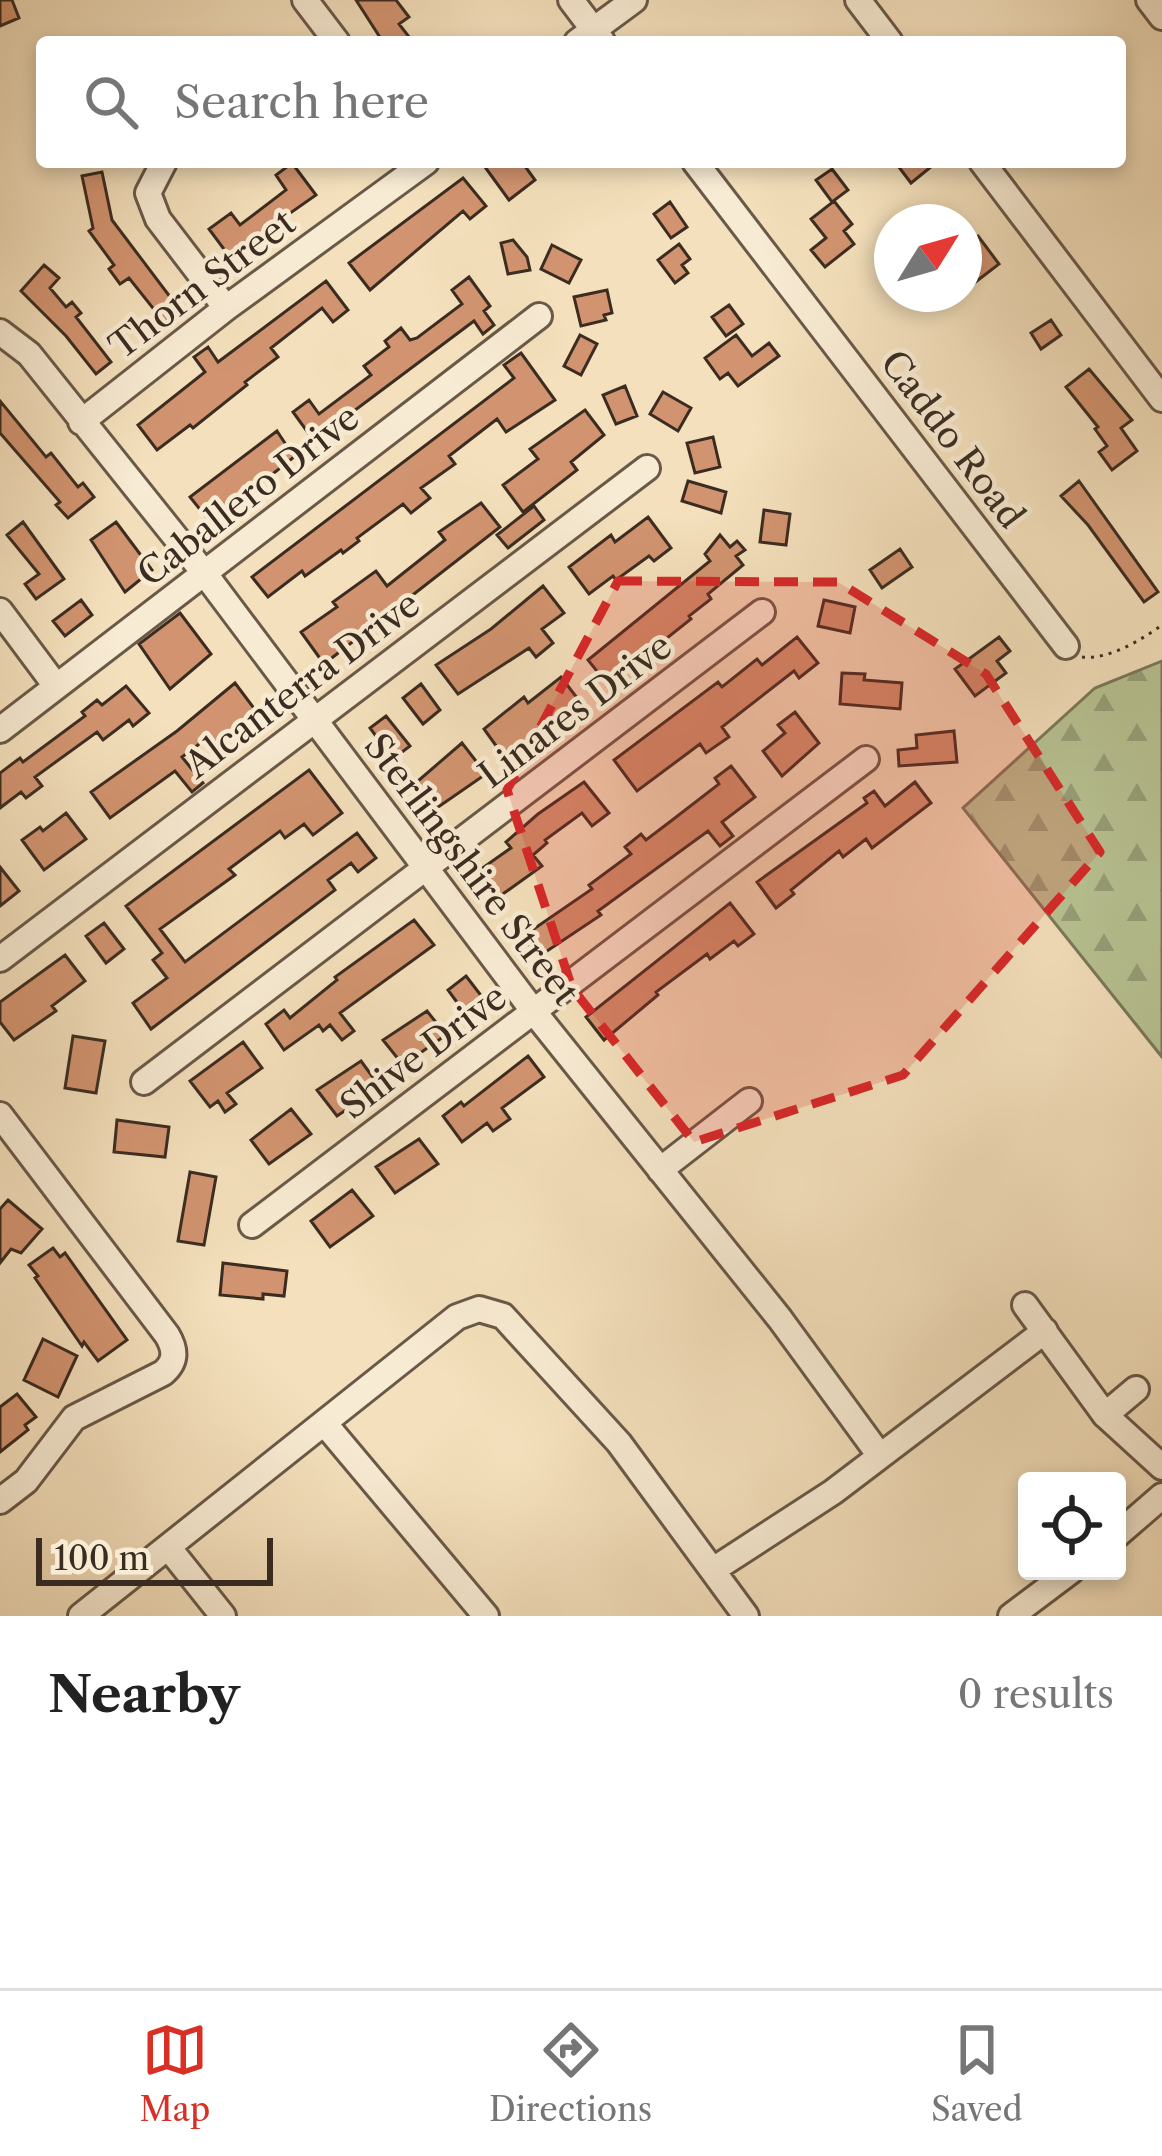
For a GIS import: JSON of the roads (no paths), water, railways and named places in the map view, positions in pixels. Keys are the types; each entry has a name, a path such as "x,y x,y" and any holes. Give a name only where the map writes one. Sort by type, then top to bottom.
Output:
{"street":[{"path":"305,0 332,36"},
{"path":"571,0 590,36"},
{"path":"593,36 634,0"},
{"path":"858,0 885,36"},
{"path":"1149,0 1162,17"},
{"path":"161,168 148,193 151,205 226,308"},
{"name":"Thorn Street","path":"82,422 226,308 418,168"},
{"name":"Caddo Road","path":"700,168 1066,646"},
{"path":"987,168 1162,399"},
{"name":"Caballero Drive","path":"0,730 539,316"},
{"name":"Sterlingshire Street","path":"0,332 28,354 205,574 534,1012 780,1318 880,1456"},
{"name":"Alcanterra Drive","path":"0,958 646,468"},
{"path":"0,611 56,686"},
{"name":"Linares Drive","path":"145,1082 762,612"},
{"name":"Shive Drive","path":"252,1225 866,759"},
{"path":"660,1170 749,1101"},
{"path":"0,1115 167,1335 173,1355 172,1365 163,1373 74,1418 26,1481 0,1502"},
{"path":"0,1162 22,1144"},
{"path":"1025,1305 1106,1414 1162,1467"},
{"path":"81,1616 457,1317 479,1309 503,1316 620,1443 746,1616"},
{"path":"712,1570 833,1492 1045,1331"},
{"path":"1106,1414 1136,1389"},
{"path":"326,1424 486,1616"},
{"path":"1126,1526 1162,1496"},
{"path":"168,1547 223,1616"},
{"path":"1011,1616 1059,1580"}]}
